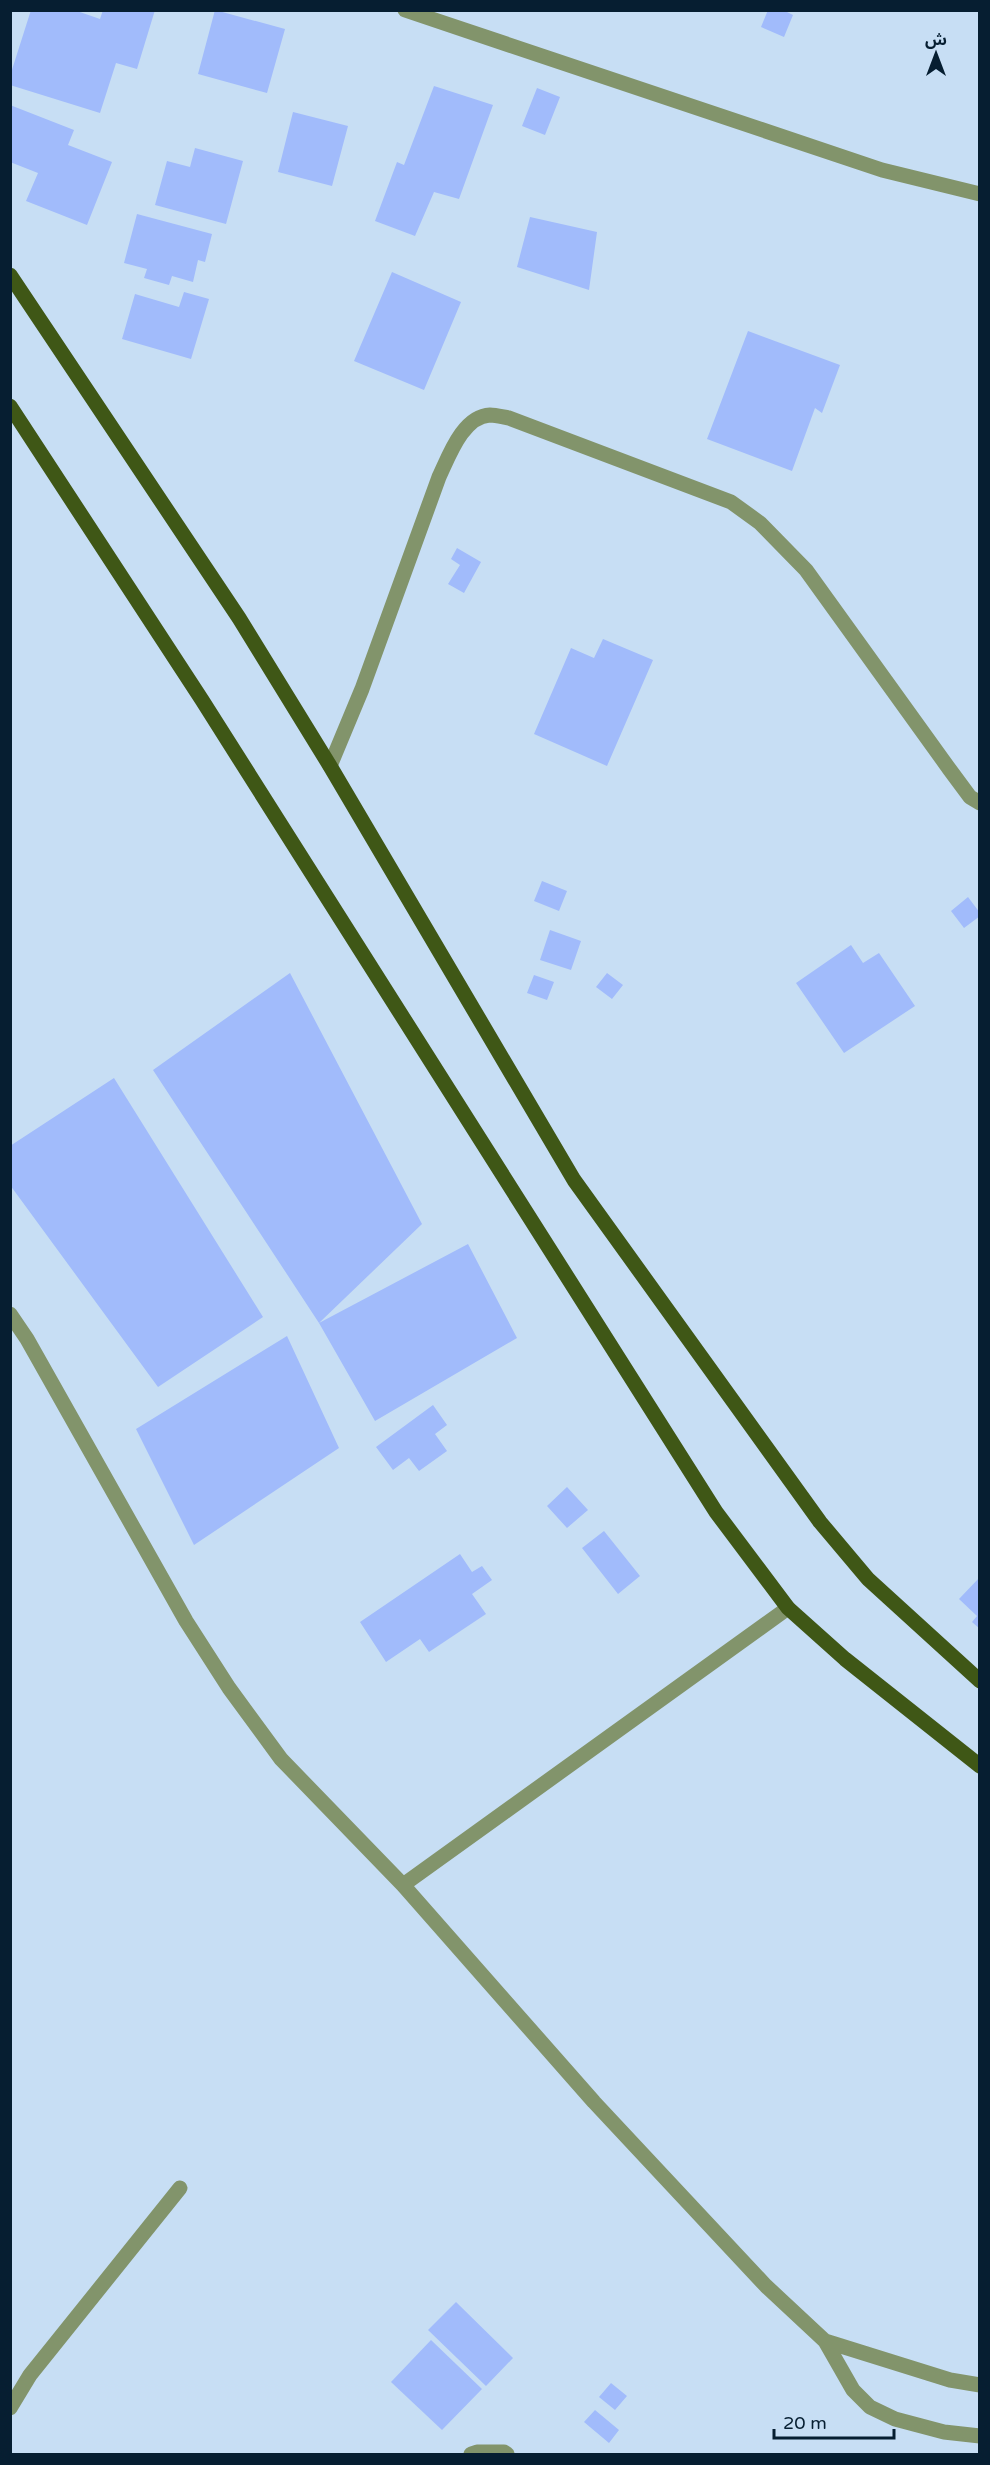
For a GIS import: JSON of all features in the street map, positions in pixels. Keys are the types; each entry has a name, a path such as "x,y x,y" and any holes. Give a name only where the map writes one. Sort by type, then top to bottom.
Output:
{"main road":[{"path":"10,275 239,618 330,766 574,1180 820,1522 868,1579 980,1681"},
{"path":"10,406 202,700 716,1512 788,1608 845,1659 980,1766"}],"street":[{"path":"405,10 882,170 980,194"},
{"path":"330,766 362,689 452,449 470,423 489,415 509,418 731,502 760,523 806,570 970,798 980,803"},
{"path":"10,1314 27,1339 157,1572 229,1688 280,1760 403,1885 594,2102 766,2286 825,2341 853,2390 870,2407 896,2419 944,2432 980,2436"},
{"path":"403,1885 788,1608"},
{"path":"10,2408 30,2375 180,2188"},
{"path":"825,2341 950,2380 980,2385"},
{"path":"471,2454 477,2452 507,2454"}],"building":[{"path":"31,10 74,10 100,19 103,10 155,10 137,69 116,63 100,113 10,85 10,76"},
{"path":"215,10 285,29 267,93 198,74"},
{"path":"768,10 783,10 793,15 784,37 761,27"},
{"path":"434,86 493,105 459,199 434,192 415,236 375,221 397,162 404,165"},
{"path":"537,88 560,97 545,135 522,126"},
{"path":"10,105 74,130 68,145 112,162 87,225 26,201 38,173 10,162"},
{"path":"293,112 348,126 332,186 278,172"},
{"path":"195,148 243,161 226,224 155,205 167,161 190,167"},
{"path":"137,214 212,234 205,262 198,260 193,282 172,276 169,285 144,278 147,269 124,263"},
{"path":"530,217 597,232 589,290 517,267"},
{"path":"392,272 461,302 424,390 354,361"},
{"path":"184,292 209,299 191,359 122,339 135,294 179,307"},
{"path":"748,331 840,365 822,413 815,408 792,471 707,439"},
{"path":"457,548 481,562 464,593 448,584 460,565 451,559"},
{"path":"603,639 653,660 607,766 534,734 571,648 594,658"},
{"path":"542,881 567,891 559,911 534,901"},
{"path":"968,897 980,916 964,928 951,911"},
{"path":"550,930 581,941 571,970 540,960"},
{"path":"851,945 863,963 879,953 915,1006 844,1053 796,983"},
{"path":"290,973 422,1224 319,1323 153,1070"},
{"path":"607,973 623,985 612,999 596,987"},
{"path":"534,975 554,982 547,1000 527,993"},
{"path":"114,1078 263,1317 158,1387 10,1185 10,1146"},
{"path":"468,1244 517,1338 375,1421 319,1323"},
{"path":"287,1336 339,1448 194,1545 136,1429"},
{"path":"433,1405 447,1425 435,1434 447,1451 419,1471 409,1458 393,1470 376,1447"},
{"path":"567,1487 588,1510 567,1528 547,1506"},
{"path":"604,1531 640,1576 618,1594 582,1548"},
{"path":"460,1554 472,1572 482,1566 492,1580 472,1594 486,1614 429,1652 420,1639 386,1662 360,1622"},
{"path":"980,1577 980,1629 972,1622 977,1616 959,1599"},
{"path":"456,2302 513,2358 486,2386 428,2330"},
{"path":"431,2340 482,2389 442,2430 391,2382"},
{"path":"611,2383 627,2396 615,2410 599,2397"},
{"path":"595,2410 619,2430 609,2443 584,2422"}]}
